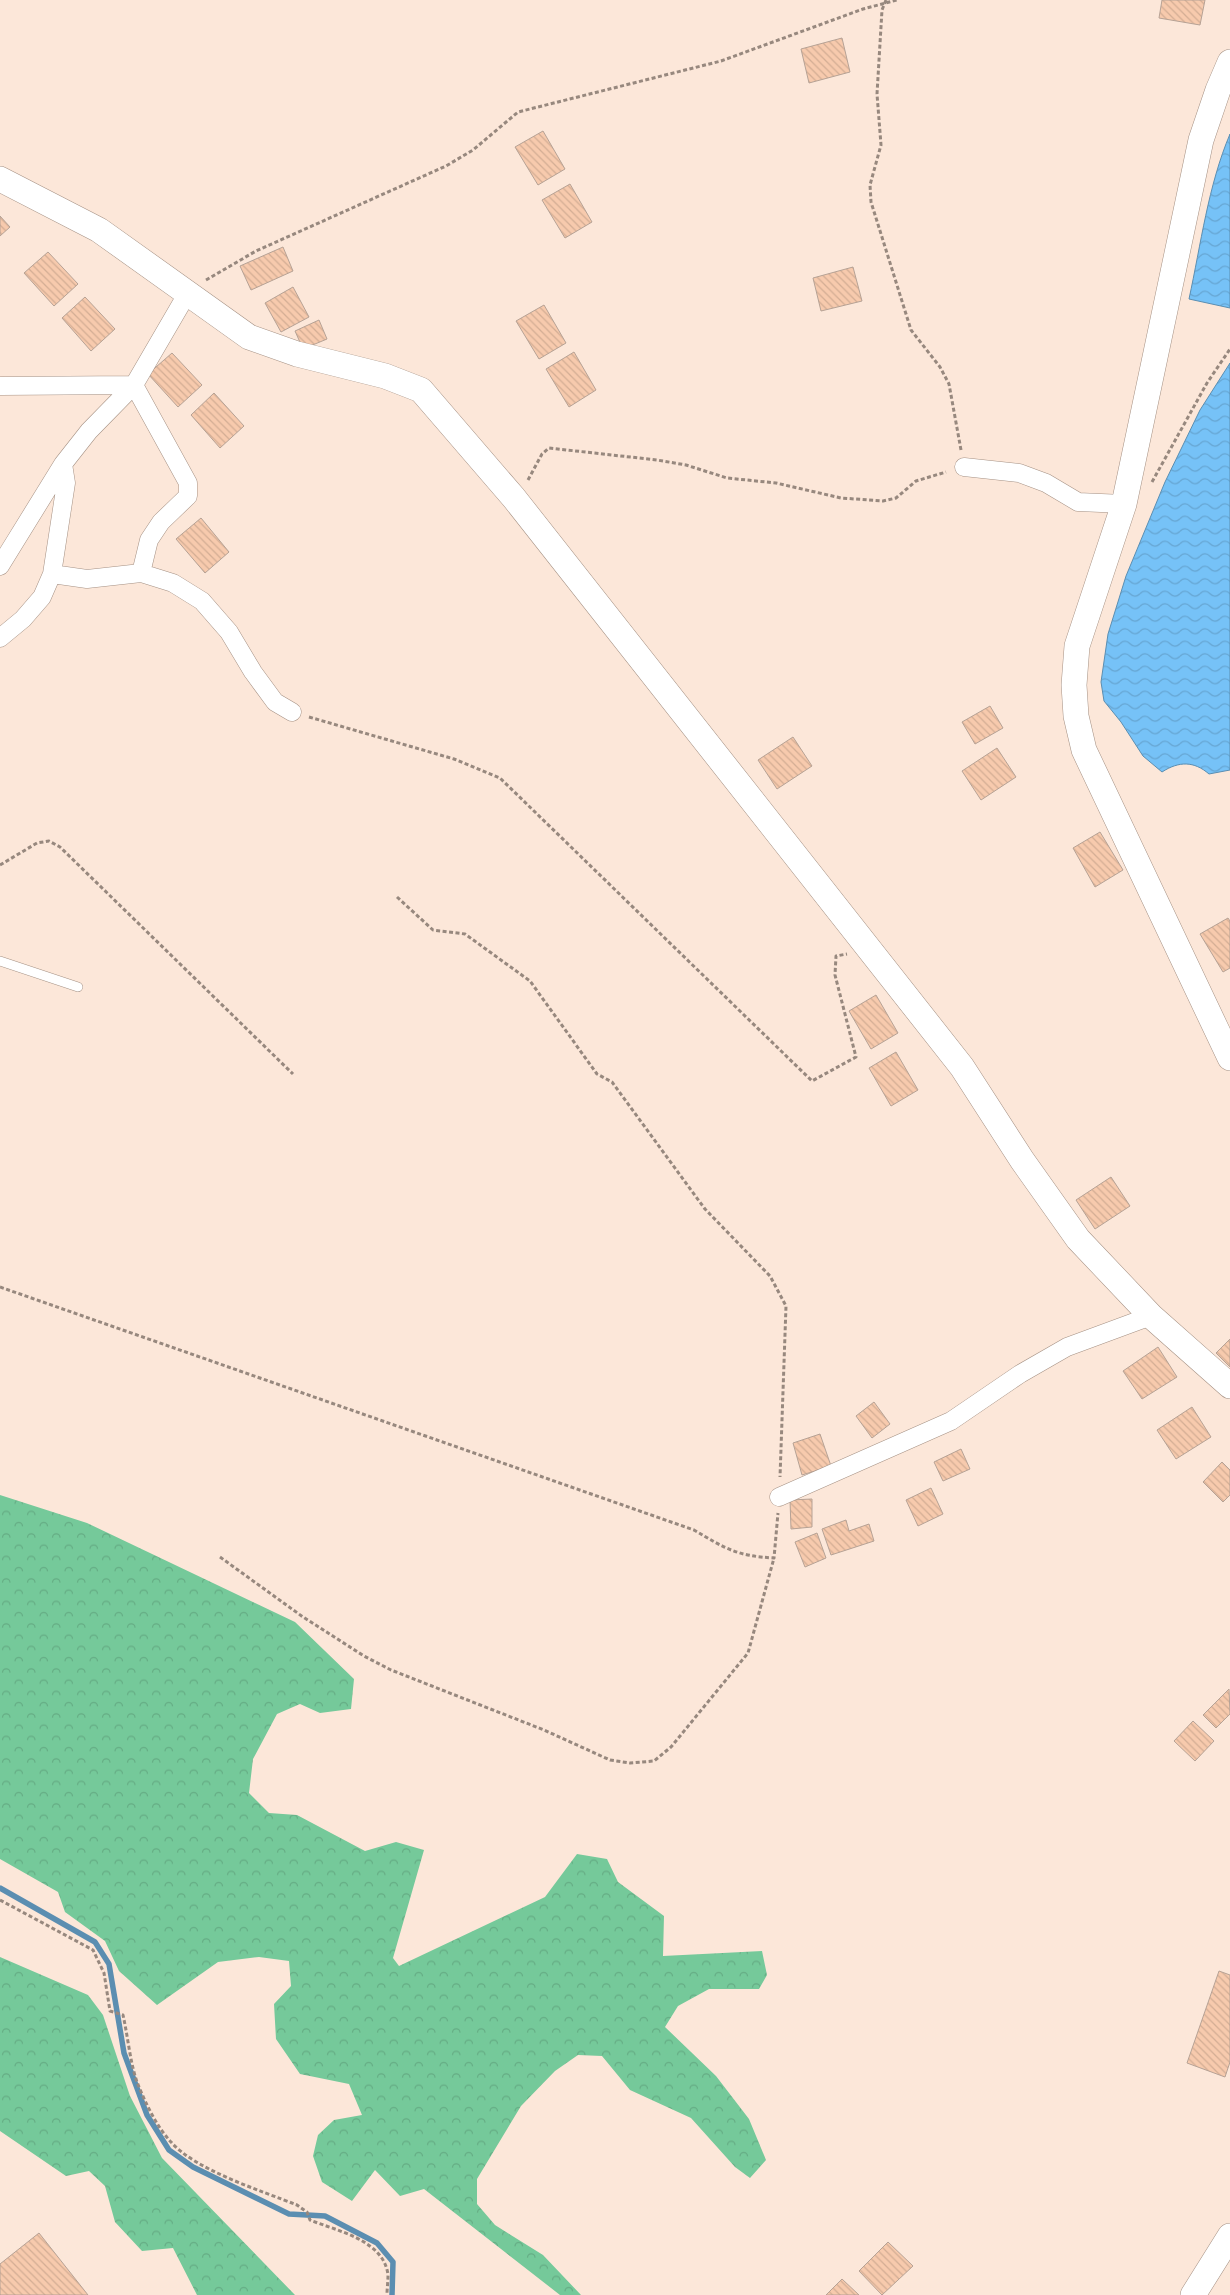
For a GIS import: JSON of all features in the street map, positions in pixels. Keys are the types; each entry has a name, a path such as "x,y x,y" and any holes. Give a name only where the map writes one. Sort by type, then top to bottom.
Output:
{"street":[{"path":"1230,62 1201,140 1124,504 1077,646 1074,685 1076,716 1084,750 1230,1058"},
{"path":"0,179 99,230 249,337 297,354 385,376 421,390 514,498 962,1067 1022,1160 1078,1240 1151,1316 1230,1386"},
{"path":"0,566 63,464 89,431 134,385 187,294"},
{"path":"0,386 134,385"},
{"path":"134,385 188,483 188,496 161,522 149,540 141,573"},
{"path":"0,638 23,619 42,597 52,574 66,483 63,464"},
{"path":"964,467 1019,474 1046,483 1078,502 1124,504"},
{"path":"52,574 87,579 141,573 173,583 202,601 229,632 253,672 275,702 292,712"},
{"path":"779,1497 951,1421 1020,1374 1067,1347 1151,1316"},
{"path":"1193,2295 1230,2236"}],"lane":[{"path":"0,961 78,987"}],"path":[{"path":"187,294 194,286 256,251 446,166 472,150 518,112 721,61 885,1 897,0"},
{"path":"514,498 521,492 542,454 550,448 657,460 686,465 726,478 776,483 841,498 883,500 896,498 916,481 964,467 949,384 935,361 911,330 871,202 870,185 881,146 877,94 882,10 885,1"},
{"path":"1124,504 1154,480 1207,383 1230,349"},
{"path":"292,712 454,758 500,778 812,1081 856,1057 835,975 836,956 862,951 868,947"},
{"path":"0,865 36,843 48,841 60,847 293,1074"},
{"path":"220,1557 304,1617 364,1656 384,1666 544,1730 610,1760 630,1763 654,1761 671,1747 748,1653 774,1558 779,1497 786,1306 770,1276 705,1209 612,1082 597,1074 530,981 465,934 433,930 397,897"},
{"path":"0,1287 694,1530 728,1550 748,1556 774,1558"},
{"path":"0,1900 92,1950 104,1972 110,2011 123,2015 137,2081 151,2112 171,2143 189,2156 221,2174 297,2206 307,2212 310,2220 369,2244 383,2260 388,2275 387,2295"}],"green space":[{"path":"0,1495 87,1523 295,1622 354,1679 351,1709 320,1713 300,1704 277,1714 253,1759 249,1793 269,1813 297,1815 365,1851 396,1842 424,1850 393,1958 399,1966 545,1897 577,1854 607,1859 618,1882 664,1916 663,1956 762,1951 767,1975 759,1989 709,1989 678,2006 665,2027 716,2076 749,2119 766,2160 750,2178 735,2167 691,2118 630,2090 602,2056 578,2055 555,2071 521,2106 477,2179 477,2204 495,2225 543,2255 581,2295 560,2295 424,2189 400,2196 375,2170 352,2201 322,2182 313,2156 318,2135 334,2120 362,2115 349,2084 300,2074 276,2039 274,2004 291,1986 289,1961 259,1957 218,1962 157,2005 119,1971 105,1941 65,1912 58,1892 0,1859"},
{"path":"0,1957 88,1995 103,2015 130,2096 162,2158 295,2295 197,2295 173,2248 142,2251 115,2222 105,2186 89,2171 66,2176 0,2131"}],"water":[{"path":"1230,134 1230,308 1189,299 1216,174"},
{"path":"1230,363 1230,770 1209,774 1198,767 1180,764 1162,772 1143,756 1121,722 1104,701 1101,682 1108,634 1126,576 1165,482 1200,410"}],"building":[{"path":"1162,0 1205,0 1200,25 1159,18"},
{"path":"842,38 850,72 809,83 801,49"},
{"path":"543,131 565,169 538,185 515,147"},
{"path":"570,184 592,222 565,238 542,200"},
{"path":"0,216 10,227 0,236"},
{"path":"283,247 293,271 251,290 240,266"},
{"path":"48,252 78,284 54,306 24,273"},
{"path":"853,267 862,301 821,311 813,278"},
{"path":"293,287 309,317 281,332 265,303"},
{"path":"85,297 115,329 91,351 62,318"},
{"path":"544,305 566,343 539,359 516,321"},
{"path":"319,320 327,339 303,349 295,331"},
{"path":"574,352 596,390 569,407 546,369"},
{"path":"172,353 202,385 178,407 148,374"},
{"path":"214,393 244,426 220,448 191,415"},
{"path":"201,518 229,552 205,573 176,539"},
{"path":"990,706 1003,728 975,744 962,722"},
{"path":"793,737 812,766 777,789 758,760"},
{"path":"997,748 1016,777 981,800 962,771"},
{"path":"1100,832 1123,870 1095,887 1073,848"},
{"path":"1228,918 1230,921 1230,968 1223,972 1200,934"},
{"path":"876,995 898,1033 871,1049 849,1011"},
{"path":"896,1052 918,1090 891,1106 869,1068"},
{"path":"1111,1177 1130,1206 1095,1229 1076,1200"},
{"path":"1230,1339 1230,1367 1216,1353"},
{"path":"1158,1347 1177,1377 1142,1399 1123,1371"},
{"path":"874,1402 890,1424 872,1438 856,1416"},
{"path":"1192,1407 1211,1437 1176,1459 1157,1430"},
{"path":"820,1434 831,1466 802,1475 793,1443"},
{"path":"961,1449 970,1469 943,1481 934,1462"},
{"path":"1222,1462 1230,1470 1230,1495 1223,1502 1203,1482"},
{"path":"931,1488 943,1514 918,1526 906,1500"},
{"path":"812,1499 812,1527 791,1529 790,1500"},
{"path":"846,1520 849,1531 869,1524 874,1541 831,1555 822,1529"},
{"path":"817,1533 826,1558 805,1567 795,1542"},
{"path":"1229,1689 1230,1714 1216,1728 1203,1715"},
{"path":"1193,1721 1214,1741 1195,1761 1174,1741"},
{"path":"1219,1971 1230,1975 1230,2062 1225,2077 1187,2063"},
{"path":"39,2233 88,2295 0,2295 0,2264"},
{"path":"888,2242 913,2266 882,2295 859,2271"},
{"path":"842,2279 859,2295 826,2295"}],"waterway":[{"path":"0,1888 95,1942 109,1964 124,2053 147,2115 169,2150 193,2167 289,2214 325,2216 377,2243 393,2262 392,2295"}]}
